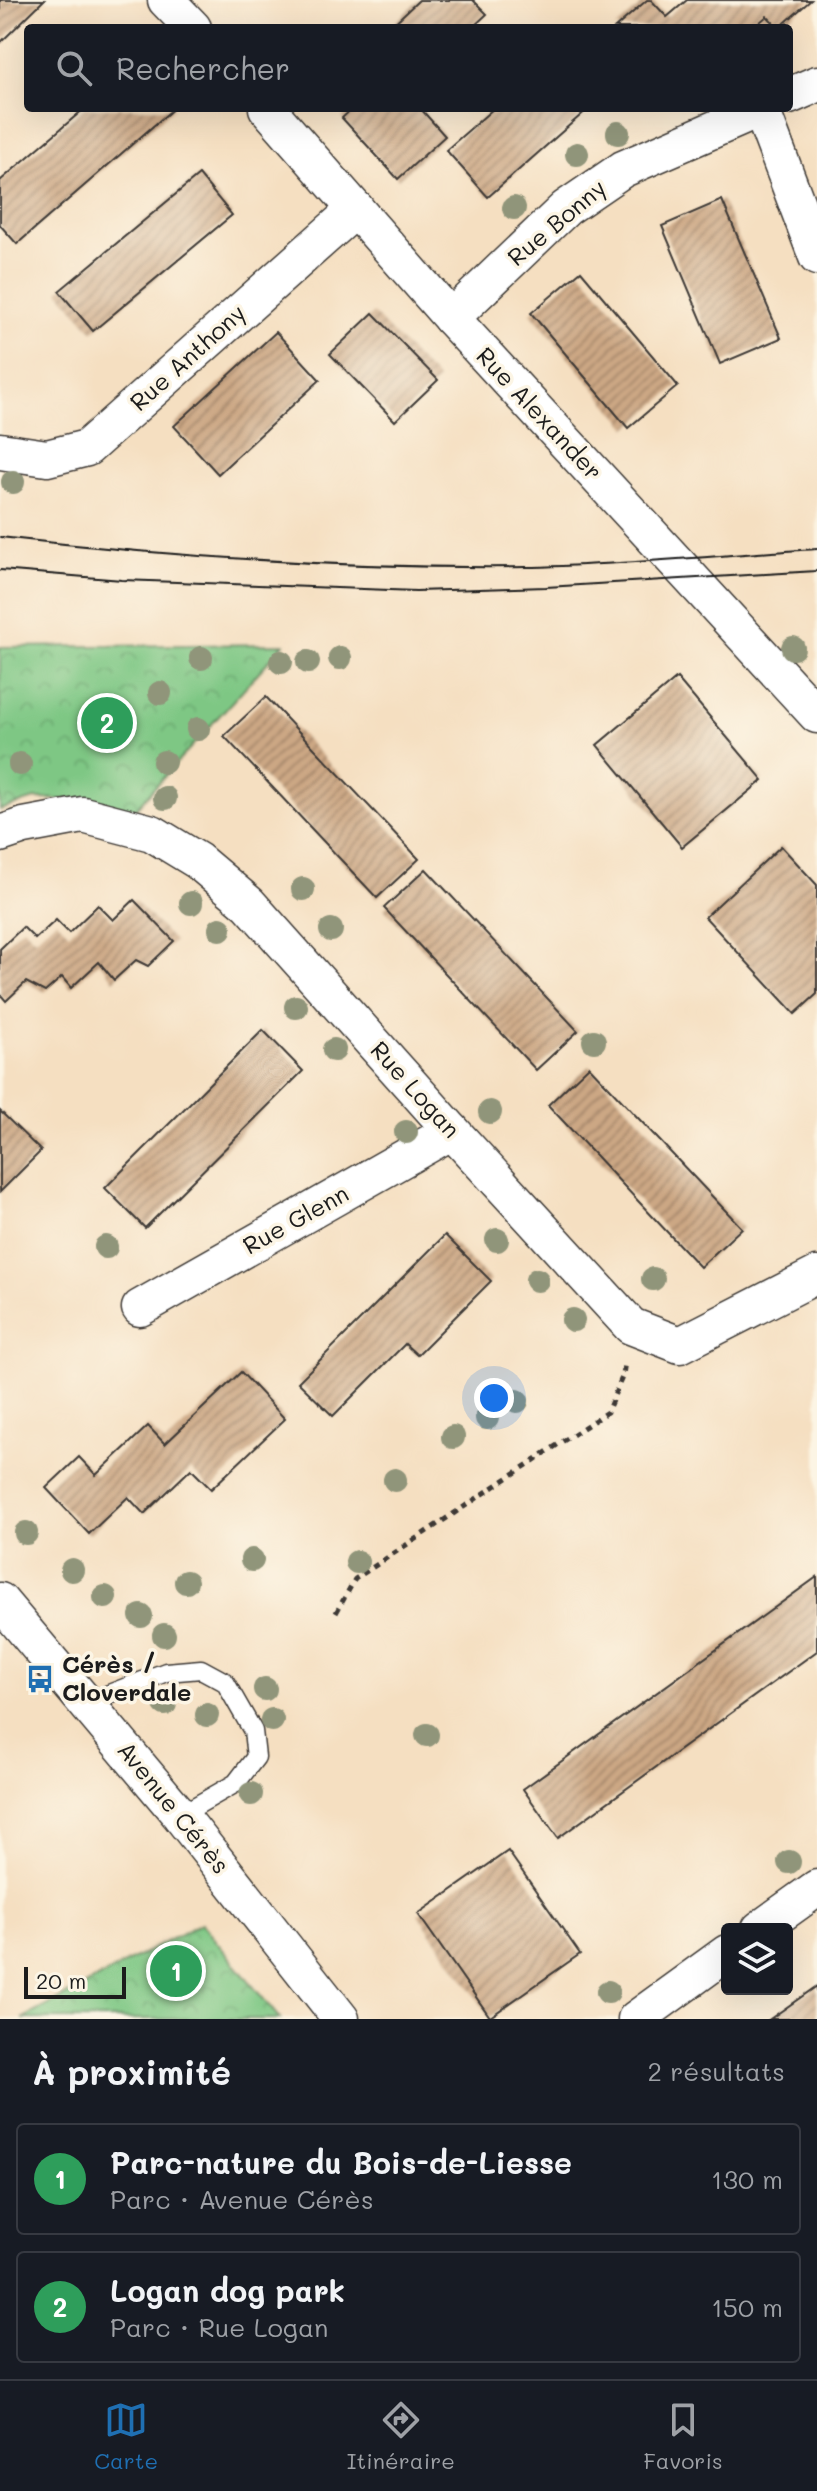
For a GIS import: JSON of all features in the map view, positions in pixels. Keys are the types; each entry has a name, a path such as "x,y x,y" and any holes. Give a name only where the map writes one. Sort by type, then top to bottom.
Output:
{"street":[{"path":"166,0 189,24"},
{"path":"793,94 817,84"},
{"name":"Rue Alexander","path":"271,112 451,318 817,715"},
{"name":"Rue Bonny","path":"451,318 566,208 623,169 753,112"},
{"path":"763,112 817,257"},
{"name":"Rue Anthony","path":"0,451 47,458 87,448 356,209"},
{"name":"Rue Logan","path":"0,834 24,826 83,815 152,833 198,861 249,904 631,1326 680,1345 817,1275"},
{"name":"Rue Glenn","path":"140,1308 452,1131"},
{"name":"Avenue Cérès","path":"0,1601 180,1815 341,2019"},
{"path":"768,1923 817,1888"},
{"path":"636,2019 721,1957"}],"lane":[{"path":"86,1703 166,1672 201,1669 225,1682 253,1731 256,1757 236,1783 180,1815"}],"path":[{"path":"336,1613 355,1579 607,1412 623,1375 631,1326"}],"green space":[{"path":"284,644 128,817 81,800 35,799 0,810 0,647"},
{"path":"201,1923 280,2019 22,2019"}],"building":[{"path":"0,0 44,0 0,43"},
{"path":"419,0 473,0 487,14 476,24 393,24"},
{"path":"647,0 651,0 667,17 687,0 811,0 784,24 775,24 767,16 758,24 620,24"},
{"path":"80,112 169,112 17,244 0,225 0,181"},
{"path":"349,112 424,112 445,136 398,179 342,118"},
{"path":"489,112 584,112 488,197 446,150"},
{"path":"199,175 232,215 93,331 59,291"},
{"path":"722,200 781,338 720,364 662,226"},
{"path":"581,271 678,386 628,428 531,313"},
{"path":"373,313 438,380 395,421 330,354"},
{"path":"276,332 320,380 218,474 174,426"},
{"path":"677,678 763,780 682,847 597,745"},
{"path":"266,697 419,859 377,898 224,736"},
{"path":"781,846 817,885 817,994 795,1014 705,917"},
{"path":"426,869 578,1031 536,1070 384,908"},
{"path":"134,900 174,941 148,966 136,960 114,980 99,962 71,988 62,977 45,992 26,982 6,1001 0,994 0,949 23,927 35,939 56,920 69,933 98,905 113,920"},
{"path":"263,1030 303,1071 145,1228 105,1188"},
{"path":"589,1066 742,1228 700,1267 548,1105"},
{"path":"0,1111 41,1151 0,1192"},
{"path":"445,1235 491,1281 417,1355 405,1344 333,1416 298,1382"},
{"path":"241,1372 285,1419 211,1489 191,1469 144,1514 128,1497 89,1534 46,1488 79,1457 96,1475 148,1426 165,1444"},
{"path":"817,1577 817,1651 558,1838 523,1789"},
{"path":"508,1851 580,1954 490,2017 418,1914"},
{"path":"817,1986 817,2019 770,2019"}],"tram line":[{"path":"0,537 263,560 460,567 599,564 817,549"},
{"path":"0,570 122,580 416,591 546,587 817,571"}],"place":[{"name":"Logan dog park","path":"107,723"},
{"name":"Cérès / Cloverdale","path":"40,1679"},
{"name":"Parc-nature du Bois-de-Liesse","path":"176,1971"}]}
